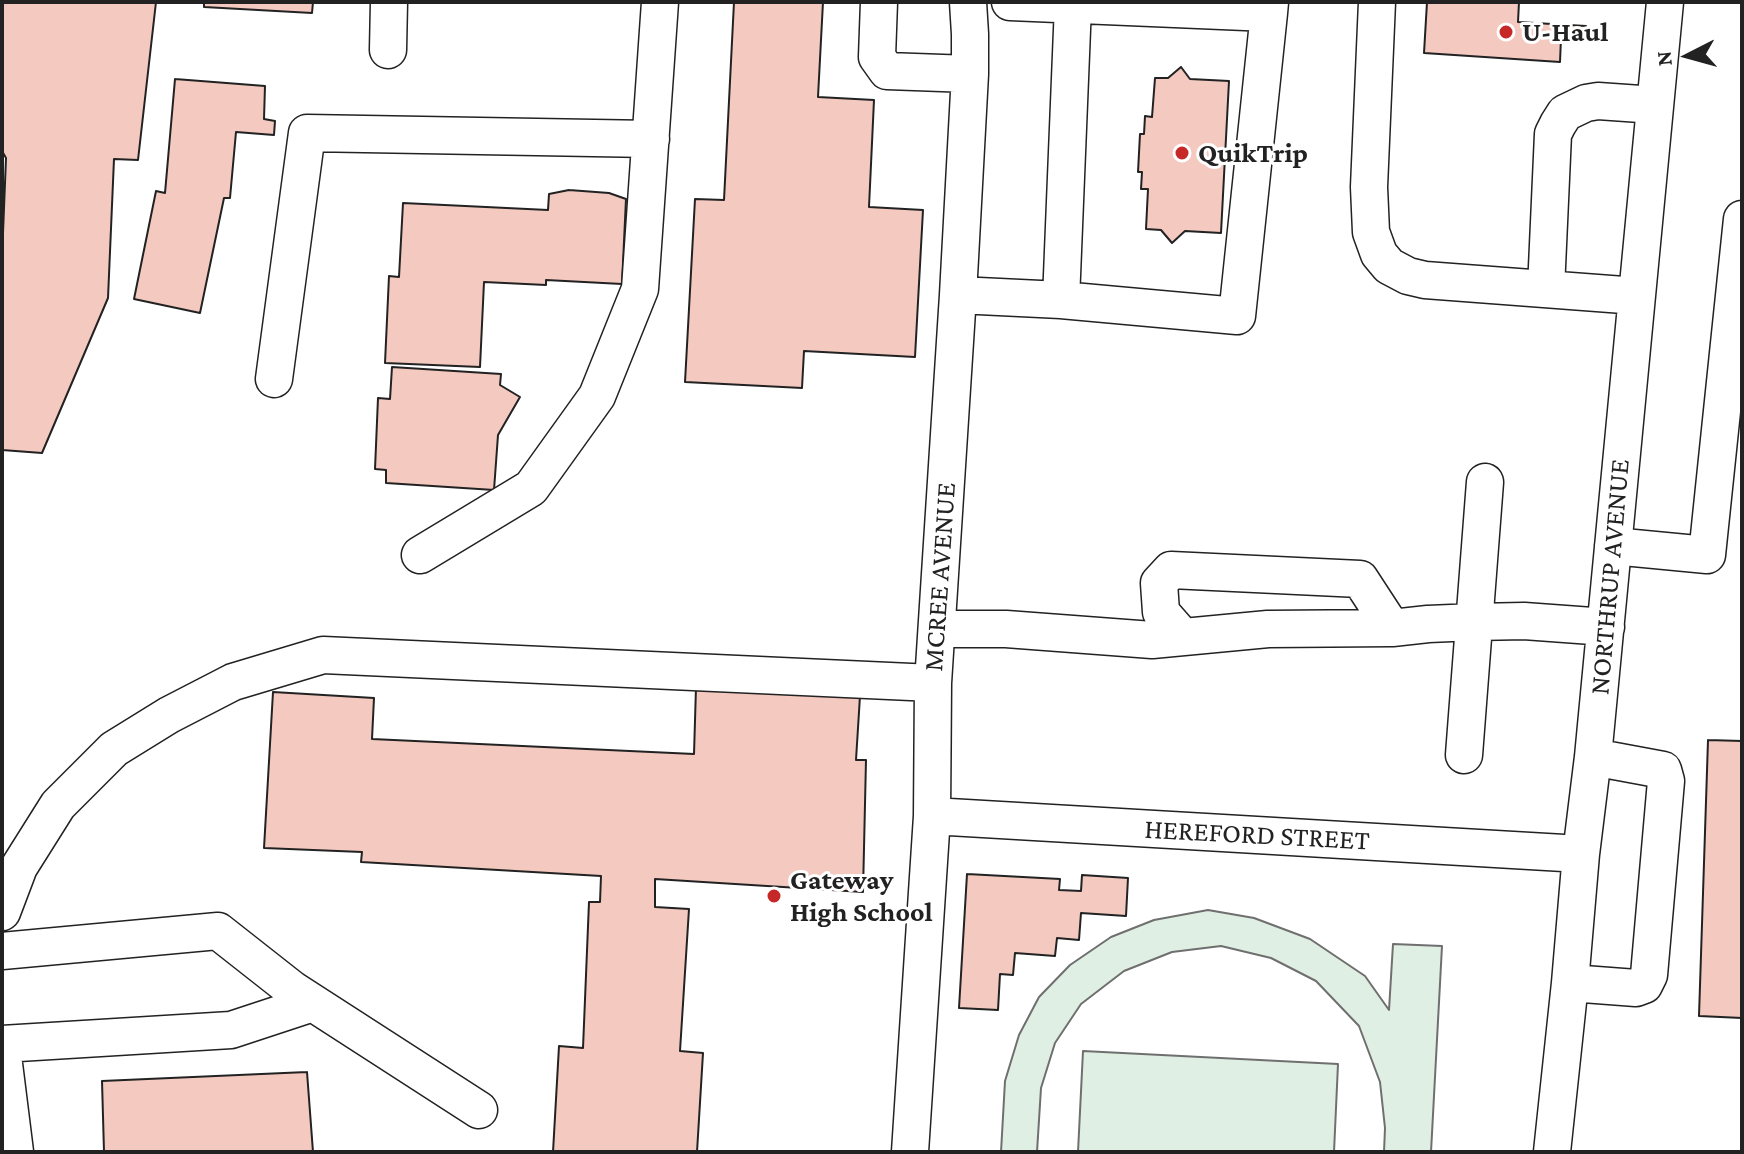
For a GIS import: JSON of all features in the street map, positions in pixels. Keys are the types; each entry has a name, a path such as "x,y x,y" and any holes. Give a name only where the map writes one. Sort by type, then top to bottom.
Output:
{"street":[{"path":"388,50 389,2"},
{"path":"420,555 531,488 597,396 640,289 660,2"},
{"path":"879,2 877,57 887,71 970,74"},
{"name":"MCREE AVENUE","path":"910,1152 932,816 933,683 970,74 968,2"},
{"path":"958,295 1061,300 1237,316 1269,8 1010,2"},
{"path":"1377,2 1369,187 1371,232 1379,254 1389,266 1408,276 1425,280 1637,296"},
{"name":"NORTHRUP AVENUE","path":"1552,1152 1606,627 1665,2"},
{"path":"1057,4 1061,300"},
{"path":"1546,289 1553,134 1558,124 1565,113 1586,103 1655,105"},
{"path":"274,379 307,133 651,139"},
{"path":"1613,546 1707,555 1742,219"},
{"path":"1464,755 1485,482"},
{"path":"1182,636 1161,612 1159,583 1171,570 1360,579 1392,628"},
{"path":"937,629 1006,629 1152,640 1268,629 1392,628 1475,622 1524,621 1606,627"},
{"path":"2,912 19,867 58,805 114,749 169,715 233,682 323,655 933,683"},
{"path":"1570,983 1636,988 1644,985 1649,975 1666,781 1663,770 1593,757"},
{"name":"HEREFORD STREET","path":"932,816 1581,854"},
{"path":"2,951 218,931 293,990 479,1110"},
{"path":"15,1152 2,1046 231,1030 313,1003"}],"green space":[{"path":"1208,910 1254,918 1310,939 1365,976 1389,1010 1393,944 1442,946 1431,1152 1384,1152 1380,1082 1359,1026 1316,981 1271,958 1221,946 1172,952 1124,971 1081,1004 1055,1043 1041,1088 1037,1152 1001,1152 1005,1081 1019,1035 1039,997 1070,965 1111,937 1154,920"},
{"path":"1083,1051 1338,1064 1334,1152 1078,1152"}],"building":[{"path":"2,2 156,2 138,160 114,159 108,298 42,453 2,450 2,258 6,158 2,151"},
{"path":"204,2 313,2 312,13 204,7"},
{"path":"734,2 823,2 818,97 874,100 869,207 923,210 915,357 804,351 802,388 685,382 695,199 724,200"},
{"name":"U-Haul","path":"1427,2 1519,2 1518,22 1586,26 1586,39 1561,38 1560,62 1424,53"},
{"name":"QuikTrip","path":"1181,67 1190,79 1229,81 1221,233 1185,231 1172,243 1161,230 1146,229 1148,189 1141,189 1142,172 1138,172 1140,134 1144,134 1145,116 1152,117 1155,78 1168,78"},
{"path":"175,79 265,86 264,119 275,121 274,135 236,132 230,198 224,198 200,313 134,299 156,191 165,193"},
{"path":"569,190 609,193 626,199 622,284 546,280 546,285 484,282 480,367 385,363 389,276 399,277 403,203 548,210 549,194"},
{"path":"392,367 501,374 500,385 520,397 498,435 494,490 386,483 386,470 375,469 378,398 390,399"},
{"path":"696,687 860,696 856,760 866,760 863,892 655,879 655,907 689,909 680,1051 703,1053 697,1152 553,1152 559,1046 583,1048 589,902 600,902 601,876 361,862 362,852 264,848 273,692 374,698 372,739 694,754"},
{"path":"1708,740 1742,741 1742,1018 1699,1016"},
{"path":"967,874 1060,879 1059,890 1081,891 1082,875 1128,878 1126,916 1081,913 1079,940 1057,938 1055,956 1015,953 1013,975 1000,974 998,1010 959,1008"},
{"path":"307,1072 313,1152 104,1152 102,1081"}],"place":[{"name":"U-Haul","path":"1506,32"},
{"name":"QuikTrip","path":"1182,153"},
{"name":"Gateway High School","path":"774,896"}]}
